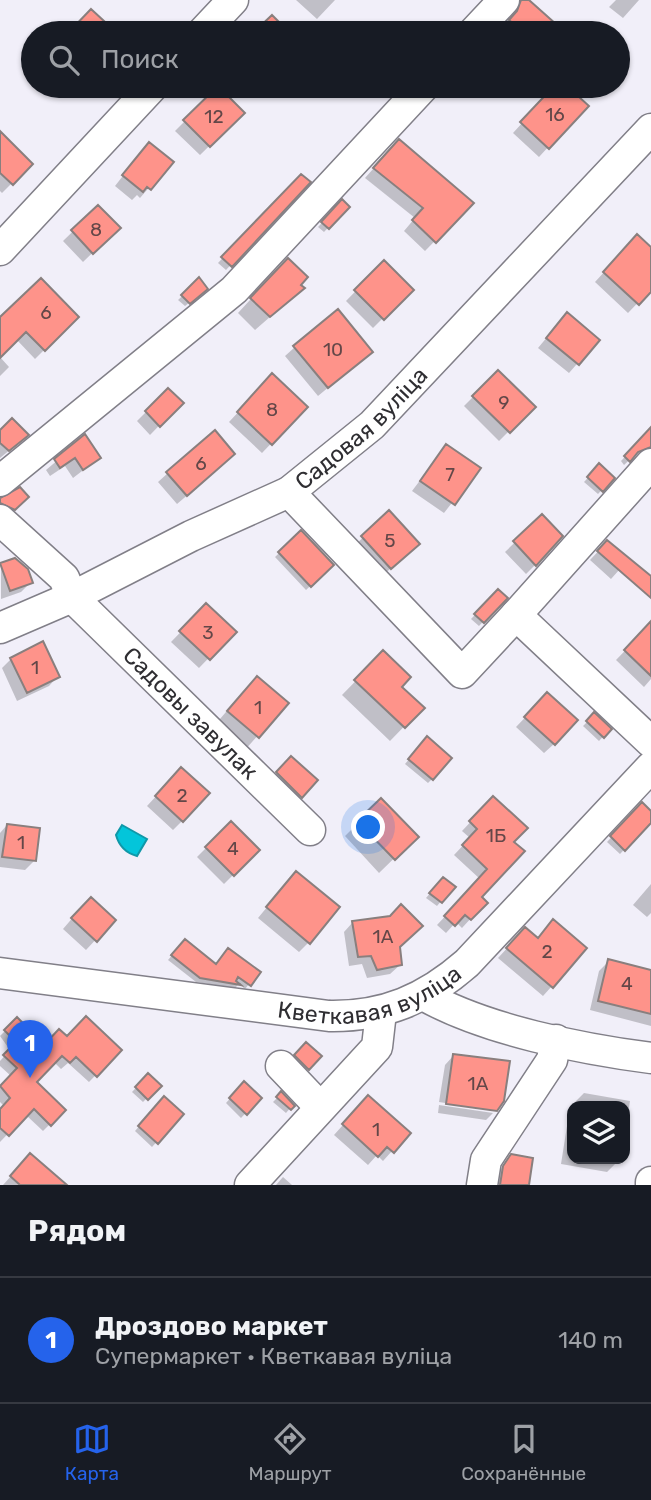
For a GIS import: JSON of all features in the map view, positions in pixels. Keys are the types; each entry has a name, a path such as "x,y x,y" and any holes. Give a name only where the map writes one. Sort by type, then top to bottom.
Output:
{"street":[{"path":"484,21 504,0"},
{"path":"212,21 227,2"},
{"path":"0,250 142,98"},
{"path":"0,481 234,290 413,98"},
{"name":"Садовая вуліца","path":"0,628 72,597 191,536 289,492 372,425 651,129"},
{"path":"289,492 462,673 651,464"},
{"name":"Садовы завулак","path":"0,520 64,578 72,597 310,830"},
{"path":"516,615 651,742"},
{"name":"Кветкавая вуліца","path":"0,973 330,1016 358,1016 381,1012 425,996 467,963 651,766"},
{"path":"425,996 456,1013 604,1052 651,1058"},
{"path":"250,1185 377,1047 381,1012"},
{"path":"482,1185 486,1160 552,1060 556,1040"},
{"path":"281,1066 320,1107"}],"water":[{"path":"122,825 147,839 137,856 126,851 119,842 116,835"}],"building":[{"path":"521,0 529,0 553,21 510,21"},
{"path":"91,9 104,21 80,21"},
{"path":"272,15 278,21 266,21"},
{"path":"206,98 230,98 245,113 210,147 183,120"},
{"path":"543,98 580,98 589,106 549,149 520,122"},
{"path":"0,131 33,164 13,185 0,173"},
{"path":"399,139 474,203 436,243 412,220 423,208 373,168"},
{"path":"149,142 174,162 151,190 147,187 143,192 122,175"},
{"path":"301,174 311,182 232,267 221,257"},
{"path":"342,199 350,207 329,229 321,222"},
{"path":"98,205 121,228 93,254 71,230"},
{"path":"637,234 651,247 651,292 639,305 603,272"},
{"path":"288,258 308,277 301,285 305,288 270,317 250,298"},
{"path":"384,260 414,290 384,320 354,290"},
{"path":"199,277 208,289 190,304 181,295"},
{"path":"41,278 79,317 45,351 26,332 0,358 0,317"},
{"path":"338,309 373,352 328,388 293,346"},
{"path":"567,312 600,340 579,365 546,338"},
{"path":"498,370 536,407 510,433 472,396"},
{"path":"272,373 308,407 272,445 237,412"},
{"path":"168,388 184,403 160,427 145,411"},
{"path":"12,418 29,435 9,451 0,443 0,430"},
{"path":"651,427 651,447 638,452 630,462 624,456"},
{"path":"215,430 235,454 187,496 166,472"},
{"path":"85,434 101,458 83,470 75,458 60,468 54,459"},
{"path":"446,444 481,468 455,505 420,481"},
{"path":"599,463 615,478 603,492 587,477"},
{"path":"20,487 29,497 15,510 0,503 0,498"},
{"path":"389,510 420,544 391,569 361,536"},
{"path":"542,514 563,536 536,566 513,541"},
{"path":"301,530 334,565 311,587 278,552"},
{"path":"607,540 651,576 651,598 597,551"},
{"path":"15,558 28,569 33,583 10,591 0,563"},
{"path":"498,589 508,598 484,623 474,614"},
{"path":"206,603 237,632 210,660 179,631"},
{"path":"651,621 651,676 624,650"},
{"path":"43,641 60,677 27,693 10,658"},
{"path":"383,650 411,677 402,687 425,708 405,728 354,680"},
{"path":"257,676 289,703 259,738 227,711"},
{"path":"547,692 578,720 555,745 524,717"},
{"path":"594,712 612,729 604,738 586,721"},
{"path":"427,736 452,758 433,780 408,759"},
{"path":"291,756 318,780 302,798 276,772"},
{"path":"181,767 210,793 183,822 155,796"},
{"path":"493,796 528,828 514,842 525,851 482,897 488,903 471,920 465,915 455,926 444,916 487,869 462,845 477,829 469,821"},
{"path":"381,798 419,837 395,860 357,821"},
{"path":"642,802 651,811 651,823 625,851 610,836"},
{"path":"231,821 260,850 234,876 205,847"},
{"path":"7,824 40,828 36,861 2,857"},
{"path":"296,871 340,907 310,944 266,907"},
{"path":"443,877 456,887 442,903 429,893"},
{"path":"91,897 116,920 97,942 71,918"},
{"path":"401,904 423,926 400,947 402,965 377,970 371,956 358,957 352,921 390,916"},
{"path":"553,919 587,948 553,988 506,948 525,927 538,938"},
{"path":"185,939 216,964 228,948 261,972 251,986 238,977 236,981 241,985 200,978 171,955"},
{"path":"608,959 651,970 651,1014 598,1001"},
{"path":"86,1016 122,1050 97,1077 76,1057 70,1063 62,1056 37,1082 66,1110 51,1126 34,1109 9,1136 0,1128 0,1109 10,1098 0,1086 17,1068 3,1055 16,1042 4,1030 17,1017 44,1045 59,1029 67,1036"},
{"path":"306,1042 322,1056 309,1070 294,1055"},
{"path":"453,1054 510,1061 504,1101 497,1111 446,1104"},
{"path":"148,1073 162,1086 148,1100 135,1087"},
{"path":"244,1081 262,1098 247,1115 229,1098"},
{"path":"281,1091 295,1106 291,1110 276,1097"},
{"path":"368,1095 411,1133 394,1153 387,1147 378,1157 342,1124"},
{"path":"164,1096 184,1114 158,1144 138,1126"},
{"path":"30,1153 67,1185 20,1185 10,1176"},
{"path":"511,1154 533,1158 529,1185 500,1185 503,1166"}],"place":[{"name":"Дроздово маркет","path":"30,1078"}]}
